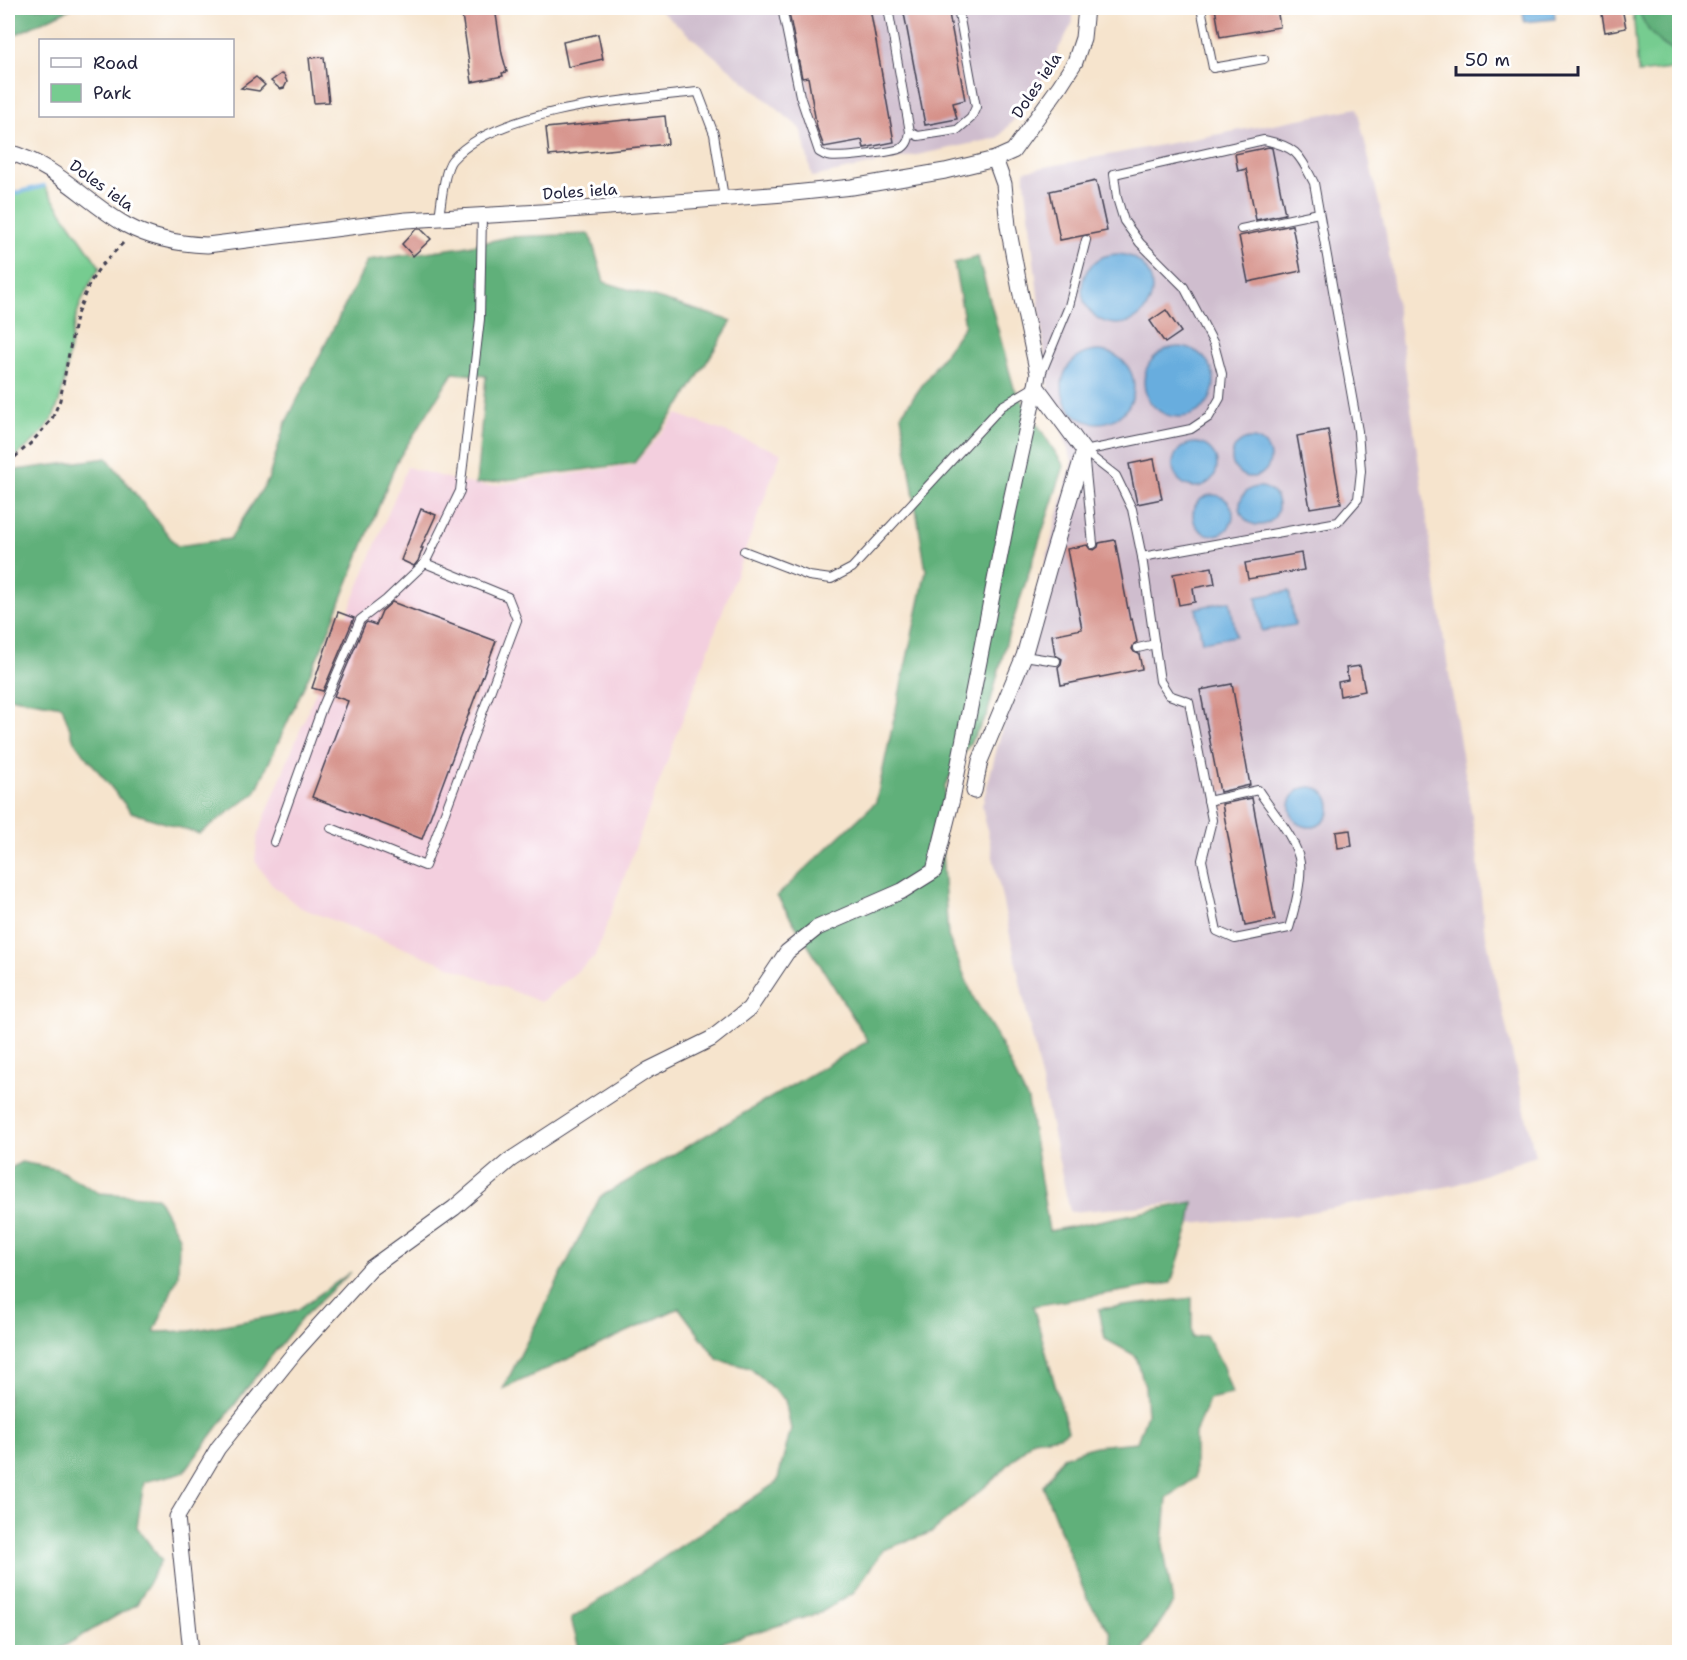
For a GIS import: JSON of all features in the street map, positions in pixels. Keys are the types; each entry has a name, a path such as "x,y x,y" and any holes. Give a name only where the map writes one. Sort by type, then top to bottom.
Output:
{"street":[{"name":"Doles iela","path":"8,152 45,167 124,224 136,230 175,241 207,245 369,224 784,194 891,182 994,159 1013,151 1075,62 1083,38 1086,8"},
{"path":"191,1653 177,1517 218,1448 295,1352 371,1269 454,1208 510,1160 648,1070 711,1039 749,1010 787,952 817,928 902,891 934,871 952,799 1038,374 1008,226 1004,184 994,159"},
{"path":"974,791 980,761 1024,656 1084,451 1036,386"}],"lane":[{"path":"782,8 798,88 819,152 827,156 843,157 891,150 902,147 908,141 910,132 888,8"},
{"path":"910,132 918,136 957,130 971,118 976,106 958,8"},
{"path":"1201,8 1213,68 1264,59"},
{"path":"439,218 450,161 478,140 512,124 579,105 698,92 714,134 724,198"},
{"path":"1084,451 1191,429 1209,417 1220,398 1222,374 1214,344 1184,287 1140,243 1124,221 1117,198 1114,174 1264,140 1285,145 1301,158 1314,183 1358,431 1361,471 1358,499 1338,522 1142,557"},
{"path":"1242,229 1319,213"},
{"path":"274,842 322,708 360,621 425,563 460,491 480,319 482,216"},
{"path":"744,551 809,576 831,579 852,568 1002,406 1036,386 1069,306 1086,240"},
{"path":"1084,451 1094,544"},
{"path":"1084,451 1116,476 1132,509 1142,557 1160,681 1168,695 1189,702 1208,801 1212,820 1203,860 1217,932 1235,939 1289,928 1296,905 1300,863 1293,843 1257,790 1208,801"},
{"path":"331,828 425,866 517,620 508,597 425,563"},
{"path":"1138,648 1155,644"},
{"path":"1024,656 1056,661"}],"path":[{"path":"8,463 31,443 52,419 60,400 76,317 89,284 100,267 136,230"}],"shaded area":[{"path":"657,8 1071,8 1073,22 1032,98 998,138 812,177 801,129"},
{"path":"1357,108 1386,233 1447,661 1476,842 1484,927 1535,1156 1455,1185 1300,1214 1190,1224 1192,1202 1070,1212 982,806 1072,461 1049,393 1024,171"},
{"path":"677,414 781,453 595,956 541,1002 299,907 271,884 255,861 258,834 407,467 461,482 487,486 634,465"}],"green space":[{"path":"8,8 72,8 8,38"},
{"path":"1633,8 1679,8 1679,68 1638,73"},
{"path":"1638,8 1679,8 1679,54 1664,46 1653,36"},
{"path":"44,186 100,267 78,310 62,393 53,417 39,436 8,463 8,195"},
{"path":"590,234 604,282 732,321 681,404 634,463 476,484 486,376 453,373 397,461 323,645 255,793 199,834 131,812 74,741 62,706 8,697 8,475 16,470 107,458 177,546 230,539 268,480 285,424 368,260 463,247 509,237"},
{"path":"978,257 1014,388 1064,466 1008,636 987,715 945,785 942,854 948,936 974,999 994,1031 1028,1101 1049,1231 1193,1202 1190,1224 1171,1283 1033,1306 1068,1431 1060,1436 1033,1440 994,1479 932,1532 883,1550 854,1592 820,1613 690,1652 580,1652 571,1619 777,1482 791,1429 785,1400 750,1368 718,1360 679,1308 503,1389 600,1197 868,1041 777,896 876,802 926,571 901,415 965,325 954,263"},
{"path":"21,1162 57,1169 99,1193 157,1197 179,1237 178,1276 154,1332 191,1331 297,1310 351,1272 303,1317 184,1472 144,1482 137,1527 161,1560 137,1604 54,1652 8,1652 8,1170"},
{"path":"1192,1298 1192,1338 1206,1335 1223,1367 1232,1394 1209,1399 1195,1433 1195,1478 1167,1498 1163,1546 1173,1603 1144,1647 1145,1652 1114,1652 1110,1632 1087,1599 1043,1486 1063,1457 1095,1446 1137,1442 1147,1414 1145,1387 1136,1356 1105,1339 1099,1309"}],"water":[{"path":"1523,8 1554,8 1555,19 1524,22"},
{"path":"1117,254 1130,257 1142,264 1149,276 1152,289 1149,302 1142,314 1130,321 1117,324 1104,321 1092,314 1085,302 1082,289 1085,276 1092,264 1104,257"},
{"path":"1179,347 1192,350 1204,357 1211,369 1214,382 1211,395 1204,407 1192,414 1179,417 1166,414 1154,407 1147,395 1144,382 1147,369 1154,357 1166,350"},
{"path":"1098,351 1118,357 1128,367 1134,387 1128,407 1118,417 1098,423 1078,417 1068,407 1062,387 1068,367 1078,357"},
{"path":"1251,439 1265,444 1270,458 1265,472 1251,477 1237,472 1232,458 1237,444"},
{"path":"1195,443 1204,444 1211,449 1216,456 1216,474 1211,481 1204,486 1195,487 1186,486 1179,481 1174,474 1173,465 1174,456 1179,449 1186,444"},
{"path":"1259,487 1273,492 1278,506 1273,520 1259,525 1245,520 1240,506 1245,492"},
{"path":"1213,495 1221,496 1227,501 1232,507 1232,523 1227,529 1221,534 1213,535 1205,534 1199,529 1194,523 1193,515 1194,507 1199,501 1205,496"},
{"path":"1289,591 1295,625 1262,631 1256,597"},
{"path":"1230,601 1236,636 1202,642 1196,608"},
{"path":"1310,787 1318,788 1324,793 1329,799 1329,815 1324,821 1318,826 1310,827 1302,826 1296,821 1291,815 1290,807 1291,799 1296,793 1302,788"}],"building":[{"path":"461,8 495,8 507,72 502,73 503,76 472,82"},
{"path":"788,8 870,8 894,142 864,148 862,140 824,147 817,128 808,77 802,78"},
{"path":"903,8 948,8 965,100 953,103 957,119 925,125"},
{"path":"1215,8 1277,8 1280,27 1220,37"},
{"path":"1601,8 1622,8 1626,28 1605,32"},
{"path":"598,34 603,59 568,67 563,42"},
{"path":"324,57 329,102 314,103 309,58"},
{"path":"281,74 287,82 284,88 280,89 271,81"},
{"path":"256,77 265,85 259,91 241,88"},
{"path":"665,116 668,144 549,156 546,128"},
{"path":"1272,148 1285,214 1256,220 1246,169 1238,171 1235,154"},
{"path":"1096,181 1107,231 1060,240 1050,191"},
{"path":"1292,225 1301,271 1248,282 1239,236"},
{"path":"416,229 421,229 431,239 413,256 402,244"},
{"path":"1166,310 1181,332 1165,343 1150,321"},
{"path":"1328,430 1341,503 1310,508 1297,436"},
{"path":"1154,459 1162,499 1137,504 1129,464"},
{"path":"421,509 436,515 414,566 401,560"},
{"path":"1115,540 1130,620 1132,619 1137,642 1132,649 1139,654 1142,669 1061,685 1058,667 1062,659 1055,655 1052,635 1082,629 1067,549 1087,545 1094,550 1099,543"},
{"path":"1301,553 1304,570 1248,579 1245,563"},
{"path":"1212,567 1215,584 1193,588 1195,602 1179,605 1173,574"},
{"path":"392,602 496,641 422,839 312,797 348,701 334,696 365,624 367,622 376,625 382,611"},
{"path":"338,612 354,618 323,691 312,688"},
{"path":"1360,666 1365,691 1340,696 1338,682 1348,680 1346,668"},
{"path":"1232,684 1250,785 1220,792 1200,690"},
{"path":"1252,798 1275,920 1245,926 1222,804"},
{"path":"1350,830 1352,846 1338,848 1336,832"}],"waterway":[{"path":"8,195 44,186"}]}
